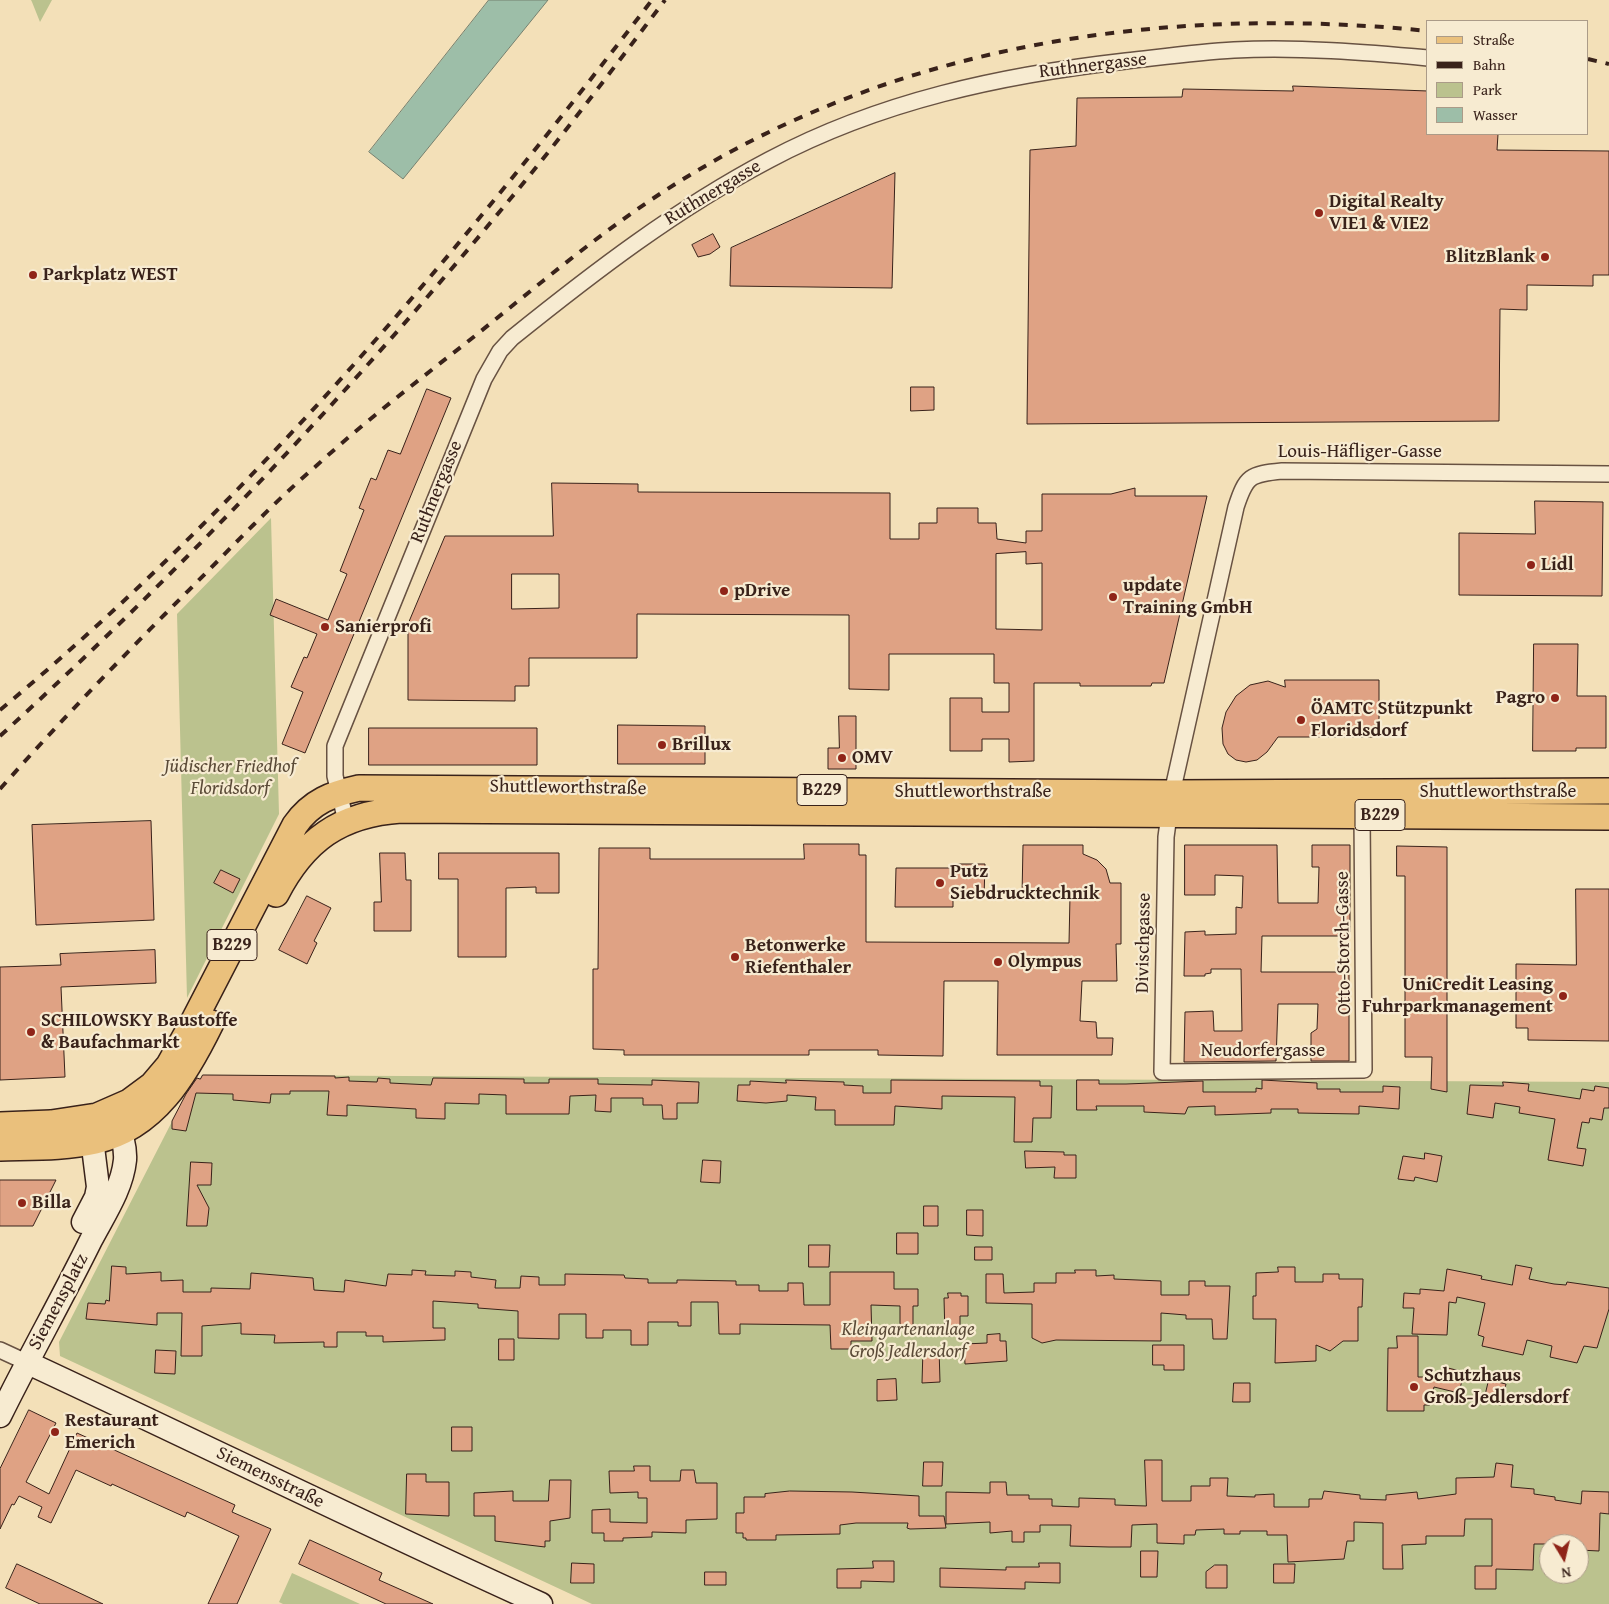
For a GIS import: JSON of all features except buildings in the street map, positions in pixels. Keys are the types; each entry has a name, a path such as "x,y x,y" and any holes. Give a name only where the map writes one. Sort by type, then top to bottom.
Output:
{"main road":[{"name":"Shuttleworthstraße","path":"338,792 368,787 429,787 1170,804 1362,815 1609,817"},
{"name":"B229","path":"117,1122 169,1065 295,825 309,808 324,798 338,792"},
{"name":"Shuttleworthstraße","path":"346,822 367,814 401,810 1170,804 1609,792"},
{"name":"B229","path":"0,1148 91,1130 152,1112 171,1092 188,1068 283,881 298,858 316,840 346,822"},
{"name":"Siemensplatz","path":"26,1362 44,1334 119,1184 125,1159 117,1122"},
{"name":"B229","path":"0,1125 91,1130"},
{"name":"Siemensplatz","path":"26,1362 28,1330 98,1192 98,1176 91,1130"},
{"path":"0,1416 26,1362"},
{"name":"Siemensstraße","path":"26,1362 141,1415 402,1541 541,1604"}],"street":[{"name":"Ruthnergasse","path":"346,822 338,792 335,746 372,649 490,366 512,338 638,240 688,206 771,158 874,114 932,96 1017,76 1233,50 1338,51 1426,58"},
{"name":"Louis-Häfliger-Gasse","path":"1170,804 1236,507 1241,492 1250,478 1263,473 1282,471 1609,474"},
{"name":"Divischgasse","path":"1162,1072 1166,850 1170,804"},
{"name":"Otto-Storch-Gasse","path":"1362,815 1364,1070"},
{"name":"Neudorfergasse","path":"1162,1072 1364,1070"},
{"name":"Siemensstraße","path":"0,1350 26,1362"}],"green space":[{"path":"31,0 52,0 40,22 32,2"},
{"name":"Jüdischer Friedhof Floridsdorf","path":"271,518 279,814 187,998 177,614"},
{"name":"Kleingartenanlage Groß Jedlersdorf","path":"203,1075 1609,1082 1609,1604 592,1604 60,1356 59,1342 182,1102"},
{"path":"292,1573 360,1604 283,1604 279,1602"}],"water":[{"path":"489,0 548,0 403,179 369,152"}],"railway":[{"path":"0,710 91,631 179,548 264,462 346,373 425,283 502,190 652,0"},
{"path":"0,736 131,613 257,485 379,352 518,190 665,0"},
{"path":"0,789 95,686 253,525 299,481 352,435 548,277 632,213 690,175 775,129 863,92 953,64 1046,43 1141,30 1236,24 1332,24 1426,31"},
{"path":"1589,59 1609,64"}],"place":[{"name":"Digital Realty VIE1 & VIE2","path":"1319,213"},
{"name":"BlitzBlank","path":"1545,257"},
{"name":"Parkplatz WEST","path":"33,275"},
{"name":"Lidl","path":"1531,565"},
{"name":"pDrive","path":"724,591"},
{"name":"update Training GmbH","path":"1113,597"},
{"name":"Sanierprofi","path":"325,627"},
{"name":"Pagro","path":"1555,698"},
{"name":"ÖAMTC Stützpunkt Floridsdorf","path":"1301,720"},
{"name":"Brillux","path":"662,745"},
{"name":"OMV","path":"842,758"},
{"name":"Putz Siebdrucktechnik","path":"940,883"},
{"name":"Betonwerke Riefenthaler","path":"735,957"},
{"name":"Olympus","path":"998,962"},
{"name":"UniCredit Leasing Fuhrparkmanagement","path":"1563,996"},
{"name":"SCHILOWSKY Baustoffe & Baufachmarkt","path":"31,1032"},
{"name":"Billa","path":"22,1203"},
{"name":"Schutzhaus Groß-Jedlersdorf","path":"1414,1387"},
{"name":"Restaurant Emerich","path":"55,1432"}]}
